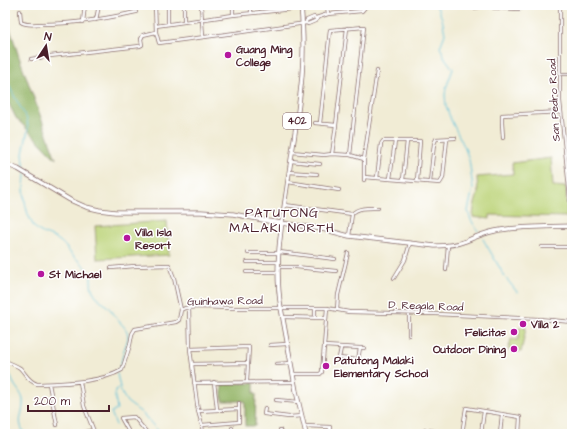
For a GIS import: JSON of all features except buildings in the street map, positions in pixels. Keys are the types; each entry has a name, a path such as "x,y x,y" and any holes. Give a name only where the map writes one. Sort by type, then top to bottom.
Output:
{"main road":[{"name":"402","path":"302,6 302,18 304,23 302,73 277,272 282,317 294,382 306,434"},
{"path":"5,164 18,169 70,200 86,207 115,212 228,213 322,229 349,236 435,246 464,242 497,230 527,227 572,226"}],"street":[{"path":"83,22 85,5"},
{"path":"96,20 98,5"},
{"path":"155,5 158,42 304,23 314,17 316,18 328,14 362,11 367,5"},
{"path":"168,5 168,24"},
{"path":"184,5 184,22"},
{"path":"201,5 203,37"},
{"path":"233,5 233,15"},
{"path":"251,5 251,13"},
{"path":"327,5 328,14"},
{"path":"472,8 480,7 480,5"},
{"path":"493,5 494,8 520,9"},
{"name":"San Pedro Road","path":"560,5 561,112 572,217"},
{"path":"156,26 302,6"},
{"path":"20,11 21,22 25,24 83,22 136,12"},
{"path":"320,123 330,30 364,27 350,155"},
{"path":"332,154 347,28"},
{"path":"32,59 140,46 142,45 141,39 143,35 156,32"},
{"path":"377,71 364,159 364,178 440,183 443,178 447,139"},
{"path":"560,74 572,74"},
{"path":"503,138 502,115 561,112"},
{"path":"315,123 336,125"},
{"path":"430,182 434,144 436,140 455,138"},
{"path":"377,178 381,144 383,141 420,141 417,181"},
{"path":"390,179 395,141"},
{"path":"403,180 407,141"},
{"path":"292,152 324,155 350,155 364,159"},
{"path":"291,161 320,164"},
{"path":"289,172 317,174"},
{"path":"288,182 339,190"},
{"path":"285,205 352,214"},
{"path":"349,236 352,214 354,211 362,208 378,208"},
{"path":"394,278 405,260 410,243"},
{"path":"446,270 448,245"},
{"path":"542,247 572,247"},
{"path":"248,253 279,253 335,260"},
{"path":"337,310 338,295 348,253"},
{"path":"247,262 336,271"},
{"path":"111,268 169,265 176,284 181,310"},
{"path":"246,272 277,272"},
{"name":"Guinhawa Road","path":"5,361 19,368 31,381 37,384 80,382 114,374 122,370 133,330 139,327 176,322 179,320 181,310 185,308 281,308"},
{"path":"190,308 190,349 198,411 203,434"},
{"name":"D. Regala Road","path":"281,308 326,308 349,312 436,314 572,322"},
{"path":"315,308 315,318"},
{"path":"293,374 320,374 322,372 326,308"},
{"path":"409,313 409,335"},
{"path":"282,317 326,318"},
{"path":"270,345 287,344"},
{"path":"324,346 364,348"},
{"path":"190,349 249,347 247,381"},
{"path":"341,348 339,358 358,360 360,348"},
{"path":"192,364 248,362"},
{"path":"276,364 291,363"},
{"path":"194,383 247,381 294,382"},
{"path":"80,382 84,406 95,434"},
{"path":"214,382 217,409"},
{"path":"49,384 57,425"},
{"path":"276,400 299,402"},
{"path":"202,425 239,422 239,403"},
{"path":"265,408 264,414 289,417 302,416"},
{"path":"462,434 466,408 520,417 518,434"},
{"path":"198,411 239,409"},
{"path":"481,434 484,411"},
{"path":"500,434 502,414"},
{"path":"130,434 121,418 134,417 148,434"},
{"path":"304,426 330,427 330,433 346,434"},
{"path":"232,428 232,434"},
{"path":"78,434 93,430"},
{"path":"280,430 281,434"},
{"path":"424,434 425,430 445,433"}],"green space":[{"path":"5,13 19,57 56,159 16,118 5,96"},
{"path":"551,158 553,186 566,187 567,217 490,215 490,219 473,217 478,193 477,177 513,174 512,163"},
{"path":"167,221 169,255 97,259 95,226"},
{"path":"520,327 526,328 521,352 508,350 511,339 518,340"},
{"path":"254,383 254,394 256,394 255,426 245,426 245,401 222,401 222,384"}],"waterway":[{"path":"436,5 442,18 445,34 440,47 445,58 453,69 446,88 446,106 469,159 473,188 468,211 471,220 478,231"},
{"path":"5,13 5,32"},
{"path":"5,74 12,92 27,119 28,129 23,154 25,172"},
{"path":"25,175 25,201 33,225 42,233 61,242 84,266 90,274 95,295 113,312 127,330 128,336 121,365 117,371"},
{"path":"483,239 505,277 517,292"},
{"path":"5,367 23,400 20,421 25,434"},
{"path":"117,374 121,392 127,402 142,413 161,434"},
{"path":"116,425 111,412 117,410 114,394 119,387"}],"place":[{"name":"Guang Ming College","path":"228,55"},
{"name":"Villa Isla Resort","path":"127,238"},
{"name":"St Michael","path":"41,274"},
{"name":"Villa 2","path":"523,324"},
{"name":"Felicitas","path":"514,332"},
{"name":"Outdoor Dining","path":"514,349"},
{"name":"Patutong Malaki Elementary School","path":"326,366"}],"district":[{"name":"PATUTONG MALAKI NORTH","path":"282,220"}]}
